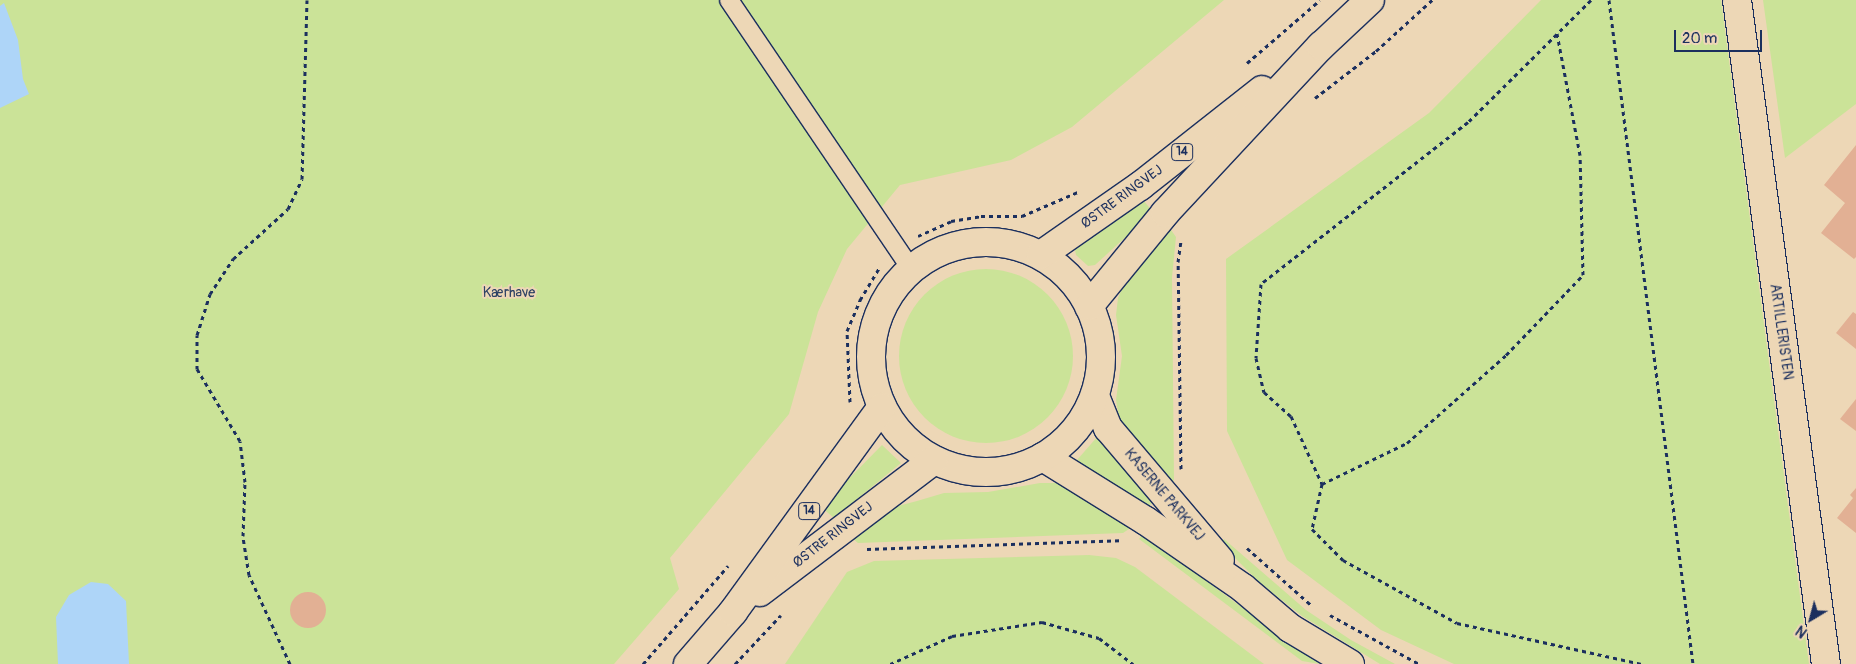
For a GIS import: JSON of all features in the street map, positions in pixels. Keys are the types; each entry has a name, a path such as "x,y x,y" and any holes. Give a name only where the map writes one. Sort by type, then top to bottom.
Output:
{"main road":[{"name":"ØSTRE RINGVEJ","path":"1090,306 1165,213 1321,46 1370,0"},
{"name":"ARTILLERISTEN","path":"1737,0 1826,664"},
{"name":"ØSTRE RINGVEJ","path":"1041,255 1140,186 1321,46"},
{"path":"987,241 1014,245 1041,255 1069,276 1090,306 1096,322 1102,358 1095,396 1074,431 1043,457 1014,469 987,472 960,469 934,460 904,438 882,407 870,365 872,336 886,298 911,269 946,248 987,241"},
{"name":"KASERNE PARKVEJ","path":"1095,396 1108,428 1243,588"},
{"name":"ØSTRE RINGVEJ","path":"688,664 733,612 882,407"},
{"name":"KASERNE PARKVEJ","path":"1043,457 1094,487 1243,588 1290,628 1350,664"},
{"name":"ØSTRE RINGVEJ","path":"733,612 934,460"}],"lane":[{"path":"729,0 911,269"}],"path":[{"path":"290,664 249,575 243,536 245,482 240,441 197,369 197,334 210,294 228,266 288,209 302,179 307,0"},
{"path":"1591,0 1468,122 1261,284 1256,358 1264,392 1291,416 1322,484 1312,529 1343,560 1457,623 1642,664"},
{"path":"1608,0 1693,664"},
{"path":"1322,484 1407,444 1506,355 1583,275 1580,155 1557,33"},
{"path":"1242,543 1313,606"},
{"path":"643,664 732,562"},
{"path":"1322,611 1419,664"},
{"path":"890,664 952,636 1042,622 1099,638 1133,664"}],"green space":[{"name":"Kærhave","path":"0,0 1224,0 1072,127 1011,160 900,185 847,249 818,312 789,414 670,558 679,589 614,664 0,664"},
{"path":"1541,0 1721,0 1809,664 1454,664 1381,630 1287,560 1227,431 1226,259 1429,113"},
{"path":"1763,0 1856,0 1856,104 1785,158"},
{"path":"1144,201 1153,212 1095,265 1088,266 1076,255 1075,250"},
{"path":"1169,227 1176,237 1172,277 1174,480 1169,487 1120,424 1116,400 1122,356 1116,315 1118,298 1128,275"},
{"path":"977,269 995,269 1027,279 1048,294 1063,315 1073,347 1073,365 1063,397 1048,418 1027,433 1011,439 995,443 977,443 945,433 924,418 909,397 903,381 899,365 899,347 909,315 924,294 945,279 961,273"},
{"path":"1098,436 1156,499 1145,510 1077,460"},
{"path":"882,445 901,463 834,518 821,507"},
{"path":"1040,483 1059,483 1132,527 1123,533 858,543 853,539 898,506 944,493 988,492"},
{"path":"1143,534 1320,664 1302,661 1139,539"},
{"path":"1224,539 1306,610 1351,640 1395,664 1380,664 1302,616 1259,582 1221,544"},
{"path":"1089,555 1116,558 1135,567 1264,664 785,664 847,572 874,561"}],"water":[{"path":"4,3 18,40 23,79 29,94 0,108 0,6"},
{"path":"91,582 108,584 126,601 129,664 58,664 56,617 69,595"}],"building":[{"path":"1856,145 1856,257 1854,259 1821,233 1845,203 1824,185"},
{"path":"1853,312 1856,314 1856,349 1836,333"},
{"path":"1856,399 1856,431 1840,419"},
{"path":"1856,488 1856,533 1837,518 1853,498 1850,495"},
{"path":"308,592 321,597 326,610 321,623 308,628 295,623 290,610 295,597"}]}
